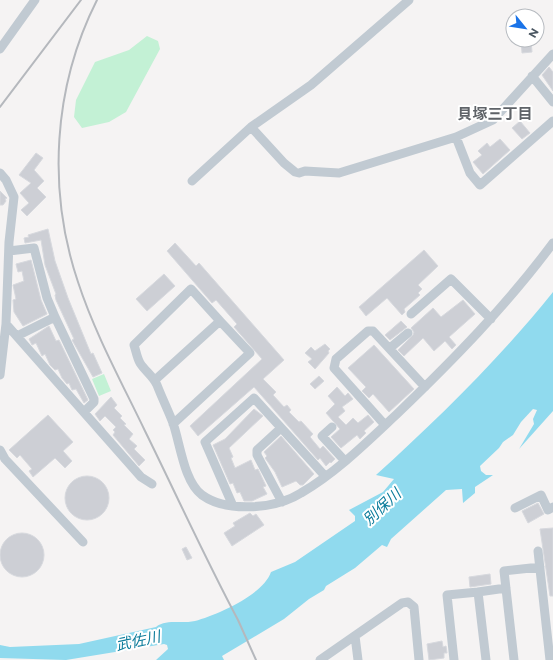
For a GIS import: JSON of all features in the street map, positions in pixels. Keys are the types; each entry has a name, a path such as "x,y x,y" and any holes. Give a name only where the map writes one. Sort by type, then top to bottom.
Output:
{"street":[{"path":"0,49 35,0"},
{"path":"192,181 251,127 311,85 409,0"},
{"path":"251,127 284,163 299,173 305,171 339,173 456,138 493,120 553,54"},
{"path":"532,76 553,102"},
{"path":"456,138 470,174 480,185 553,121"},
{"path":"0,173 6,180 14,197 6,248 6,324 0,375"},
{"path":"173,424 250,353 191,290 134,345 140,363 155,380 173,424 181,457 196,490 204,496 233,506 254,507 282,502 301,494 345,461 425,387 490,319 553,243"},
{"path":"6,248 34,248 47,298 54,317 94,398 94,402 84,412"},
{"path":"412,314 451,279 490,319"},
{"path":"17,336 54,317"},
{"path":"155,380 220,321"},
{"path":"6,324 141,477 152,484"},
{"path":"384,425 334,368 334,363 368,331 376,333 425,387"},
{"path":"390,348 408,333"},
{"path":"233,506 205,442 254,398 325,476"},
{"path":"332,427 322,436 345,461"},
{"path":"281,428 257,450 257,455 282,502"},
{"path":"0,450 5,459 83,542"},
{"path":"515,508 541,495 548,510 553,507"},
{"path":"538,551 550,660"},
{"path":"514,660 504,571 540,567"},
{"path":"454,660 447,595 506,588"},
{"path":"478,592 486,660"},
{"path":"320,660 402,603 408,602 414,606 419,660"},
{"path":"356,636 358,660"}],"green space":[{"path":"147,36 158,41 160,49 126,112 109,122 82,128 74,117 76,100 95,62 129,50"},
{"path":"104,374 111,391 99,396 92,379"}],"water":[{"path":"553,292 553,411 519,449 534,424 533,419 537,410 533,409 521,422 513,435 503,442 499,448 480,466 481,471 486,475 493,475 475,487 475,493 463,503 462,489 446,490 391,539 387,547 382,545 355,568 326,586 324,590 309,599 284,619 222,656 224,660 156,660 168,649 167,645 164,644 66,660 0,658 0,645 10,647 79,644 156,627 169,622 195,621 227,609 249,596 259,589 271,572 295,562 355,521 355,516 349,510 383,492 394,479 376,475 423,432 468,387 512,340"}],"building":[{"path":"522,48 532,48 532,52 522,53"},
{"path":"549,67 553,72 553,91 542,75"},
{"path":"520,121 530,133 522,139 512,128"},
{"path":"500,139 510,150 483,174 473,162 482,155 478,151 487,143 490,147"},
{"path":"36,153 43,158 34,170 44,181 37,188 46,197 27,216 21,210 29,203 20,193 31,183 19,175"},
{"path":"0,191 7,198 5,199 6,201 3,205 0,205"},
{"path":"48,229 55,261 68,298 91,354 93,353 102,373 93,377 72,340 74,339 56,300 56,294 45,265 41,240 25,243 24,238 29,237 28,235"},
{"path":"175,243 196,266 199,263 284,360 263,379 276,392 273,395 284,407 287,405 291,410 289,412 299,422 301,421 313,434 310,437 320,449 323,446 335,459 331,463 330,462 326,466 320,458 318,460 254,387 198,436 190,426 262,359 234,327 237,324 216,300 212,303 167,251"},
{"path":"424,250 438,266 418,285 422,289 418,293 420,295 404,309 405,312 402,315 387,298 366,316 359,307"},
{"path":"31,260 41,300 47,314 23,326 14,312 13,300 16,299 13,285 24,281 22,271 18,272 16,264"},
{"path":"164,274 175,286 147,311 136,299"},
{"path":"463,300 475,314 449,337 456,345 452,349 445,341 434,351 423,338 404,356 398,350 413,335 414,332 411,328 433,308 441,317"},
{"path":"401,321 407,327 390,340 385,335"},
{"path":"49,326 56,341 59,340 88,400 84,403 76,389 72,390 69,383 67,384 62,378 58,369 55,370 50,365 45,354 42,356 36,343 32,345 29,339"},
{"path":"325,344 330,349 328,351 329,353 315,369 308,362 312,359 305,353 311,347 315,351"},
{"path":"374,345 414,389 389,412 373,394 369,398 362,391 366,387 348,368"},
{"path":"319,376 324,381 315,389 310,384"},
{"path":"337,387 345,396 348,393 353,399 342,407 345,411 338,417 346,425 353,418 358,423 368,415 374,422 364,431 366,433 360,439 357,435 341,448 331,437 340,429 326,413 335,404 328,396"},
{"path":"111,397 117,405 114,408 122,416 120,418 126,424 124,425 133,434 129,439 137,446 134,449 145,460 139,466 113,435 115,432 113,430 116,427 105,416 100,421 95,414"},
{"path":"254,409 263,416 229,448 233,457 231,458 235,468 251,460 255,470 258,469 266,486 263,487 267,494 252,501 244,501 240,492 237,493 233,483 230,484 213,445 225,439"},
{"path":"48,415 73,442 63,451 72,461 65,468 55,458 33,477 29,471 32,469 20,455 17,458 9,450"},
{"path":"281,436 314,474 303,485 300,485 296,481 282,487 275,472 265,458 267,456 264,452"},
{"path":"87,476 99,480 105,486 109,498 105,510 99,516 87,520 75,516 69,510 65,498 69,486 75,480"},
{"path":"538,503 544,514 528,523 522,511"},
{"path":"250,513 253,516 256,514 264,525 232,546 224,533 235,526 233,523"},
{"path":"553,528 553,596 550,596 540,529"},
{"path":"22,533 34,537 40,543 44,555 40,567 34,573 22,577 10,573 4,567 0,555 4,543 10,537"},
{"path":"186,547 192,558 187,560 182,549"},
{"path":"490,574 491,584 470,587 469,577"},
{"path":"442,641 443,647 446,646 447,653 444,653 444,658 429,660 427,644"}],"railway":[{"path":"0,107 81,0"},
{"path":"97,0 82,33 71,68 63,103 59,139 59,175 62,211 68,247 78,282 92,320 256,660"}],"district":[{"name":"貝塚三丁目","path":"495,114"}],"water label":[{"name":"別保川","path":"382,507"},
{"name":"武佐川","path":"138,641"}]}
